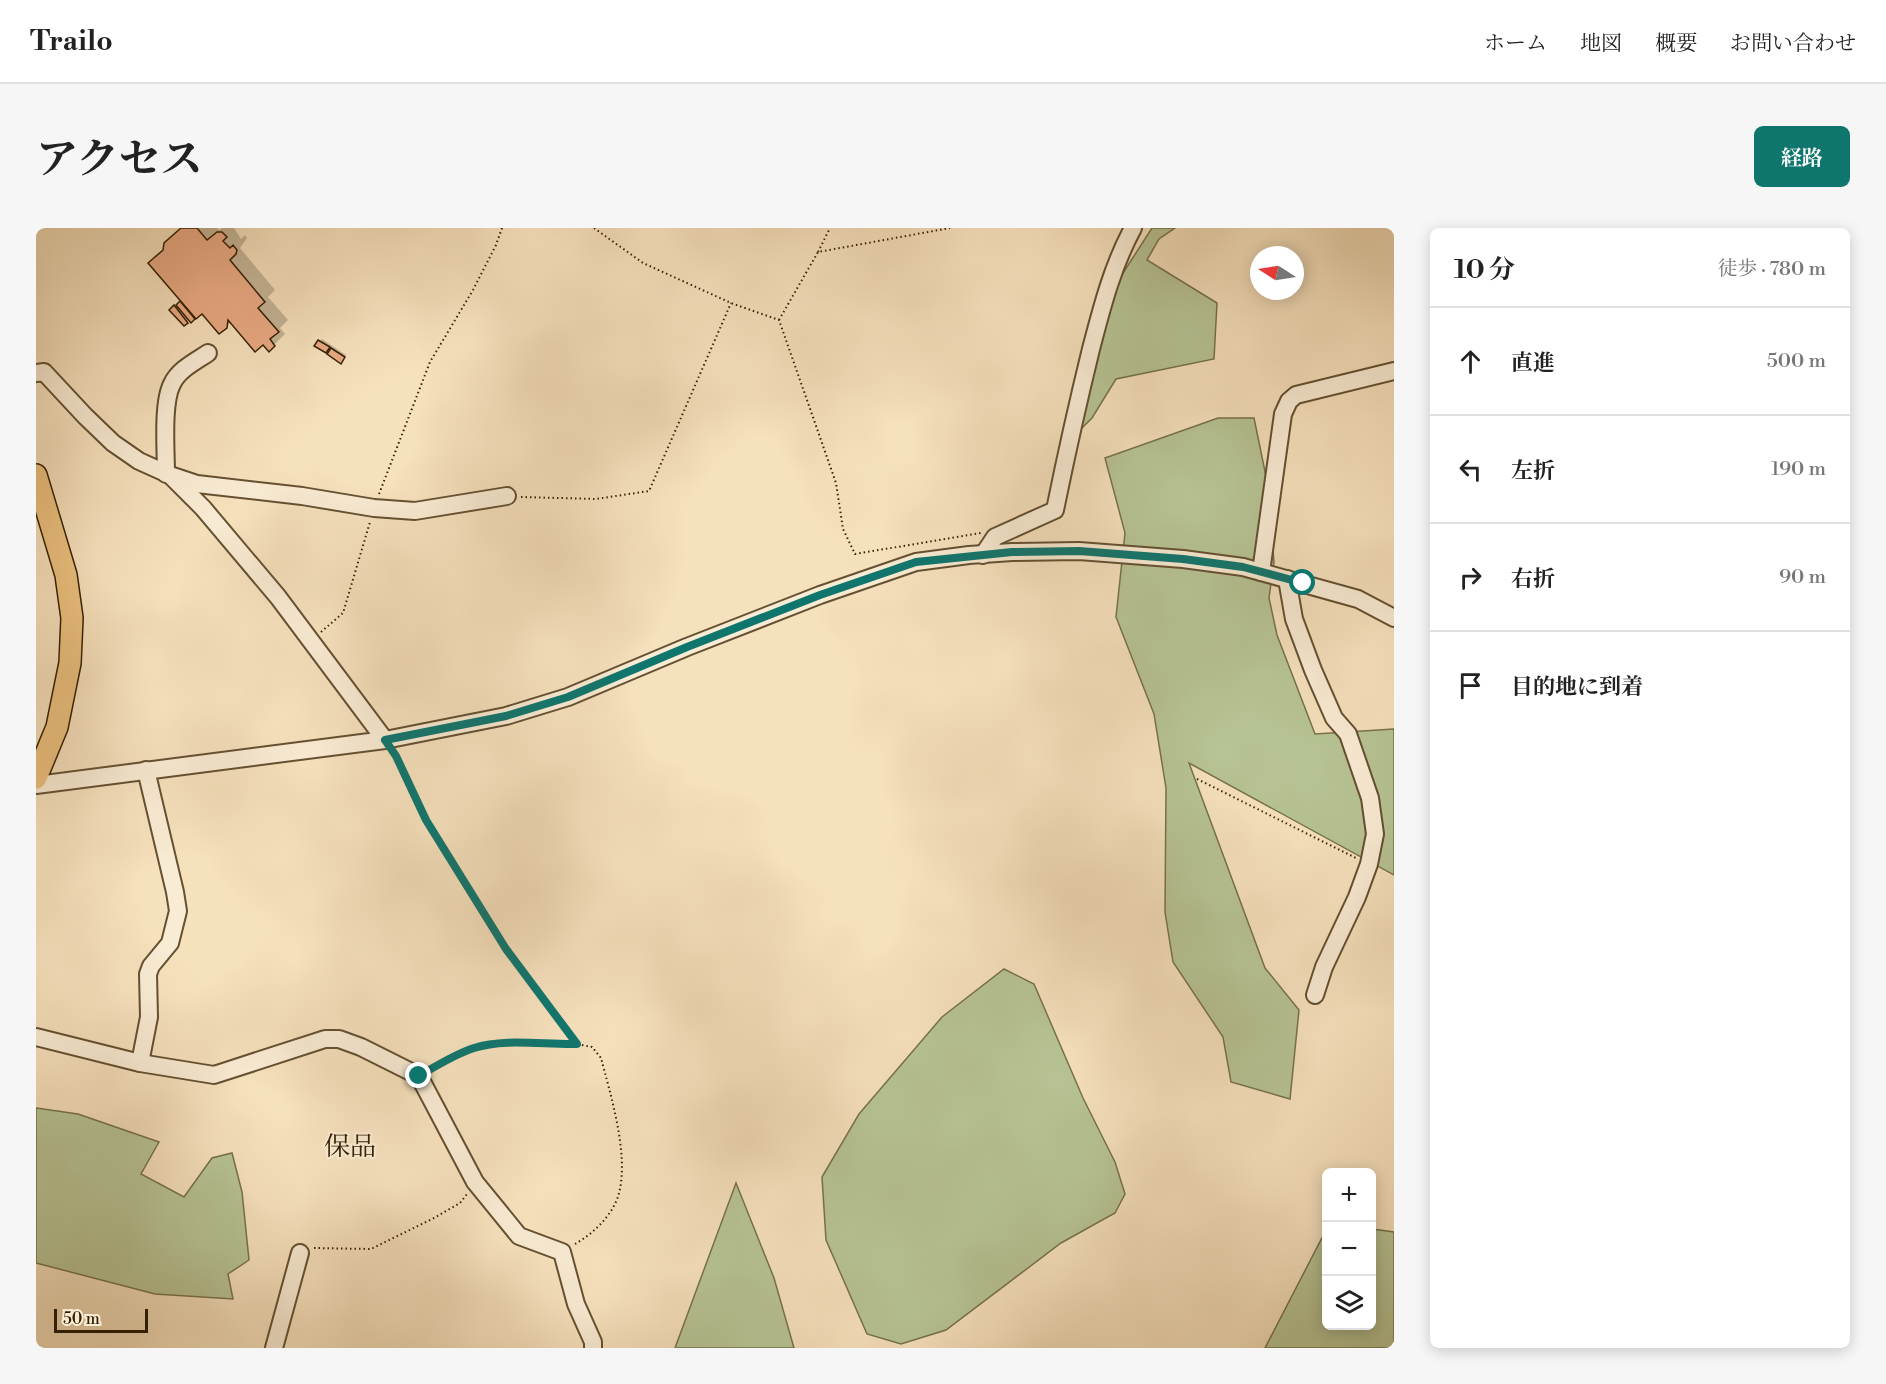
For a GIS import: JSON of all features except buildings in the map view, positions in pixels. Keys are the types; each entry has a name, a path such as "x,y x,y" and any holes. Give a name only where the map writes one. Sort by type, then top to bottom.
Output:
{"main road":[{"path":"36,475 66,575 72,618 70,663 57,727 36,778"}],"street":[{"path":"983,555 994,537 1055,510 1078,399 1107,286 1120,252 1133,228"},
{"path":"208,353 181,371 172,383 167,401 168,475 210,517 278,597 385,740"},
{"path":"1261,572 1284,414 1289,401 1296,395 1394,371"},
{"path":"36,373 44,372 113,443 138,461 168,475 196,484 302,496 374,508 415,511 507,496"},
{"path":"36,785 385,740 506,716 568,697 687,647 916,562 1012,552 1079,551 1183,559 1243,567 1287,579 1358,599 1394,618"},
{"path":"1287,579 1294,619 1309,660 1334,718 1348,734 1370,798 1375,834 1369,864 1357,897 1324,967 1315,995"},
{"path":"140,1063 149,1017 148,974 151,966 170,943 178,911 146,770"},
{"path":"36,1037 140,1063 214,1075 325,1039 339,1039 361,1047 419,1076 476,1182 519,1236 562,1252 576,1304 593,1342 593,1348"},
{"path":"274,1348 300,1253"}],"path":[{"path":"310,641 343,613 374,508 430,362 473,290 502,228"},
{"path":"594,228 643,263 731,303 779,320"},
{"path":"830,228 779,320 836,483 843,529 855,554 979,533 994,537"},
{"path":"818,252 950,228"},
{"path":"507,496 596,499 649,491 731,303"},
{"path":"385,740 396,756 426,820 506,949 577,1044"},
{"path":"1197,779 1369,864"},
{"path":"419,1076 474,1048 512,1042 547,1045 577,1044 592,1047 601,1058 622,1153 619,1193 614,1205 590,1236 562,1252"},
{"path":"300,1253 311,1248 370,1249 460,1203 476,1182"}],"green space":[{"path":"1152,228 1175,228 1159,239 1147,260 1217,303 1214,359 1116,379 1092,418 1081,429 1092,373 1116,284"},
{"path":"1218,418 1254,418 1267,481 1274,562 1269,598 1277,635 1315,734 1394,729 1394,875 1189,763 1265,968 1299,1010 1290,1099 1231,1082 1223,1037 1173,962 1165,912 1166,788 1154,714 1116,617 1125,533 1105,458"},
{"path":"1004,969 1034,984 1083,1098 1115,1162 1125,1194 1115,1213 1061,1243 946,1330 901,1344 867,1334 826,1240 822,1177 859,1114 942,1017"},
{"path":"36,1108 78,1114 159,1142 141,1174 184,1197 212,1158 232,1153 242,1192 249,1260 228,1274 233,1299 155,1294 36,1263"},
{"path":"736,1183 774,1278 794,1348 675,1348"},
{"path":"1376,1230 1394,1232 1394,1348 1265,1348 1322,1238 1322,1330 1376,1330"}],"district":[{"name":"保品","path":"350,1147"}],"route":[{"path":"419,1076 474,1048 512,1042 547,1045 577,1044 506,949 426,820 396,756 385,740 506,716 568,697 820,595 916,562 1012,552 1079,551 1183,559 1243,567 1303,583"}]}
